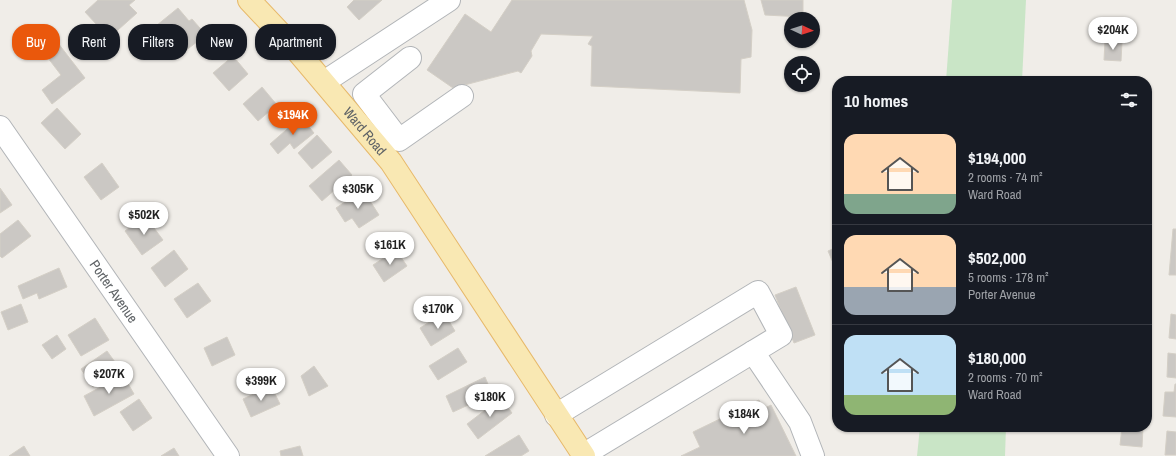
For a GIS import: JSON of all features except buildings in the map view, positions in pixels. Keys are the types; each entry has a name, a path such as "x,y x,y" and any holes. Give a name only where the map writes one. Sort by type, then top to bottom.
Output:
{"main road":[{"name":"Ward Road","path":"249,0 298,52 345,107 391,146 391,162 556,415 584,455"}],"street":[{"path":"324,82 449,0"},
{"path":"345,107 410,58"},
{"path":"342,70 364,94 391,146 462,96"},
{"name":"Porter Avenue","path":"0,127 228,456"},
{"path":"556,415 758,292 781,335 584,455"},
{"path":"753,352 800,422 813,456"}],"green space":[{"path":"952,0 1026,0 1022,76 946,76"},
{"path":"919,432 1006,432 1005,456 917,456"}]}
